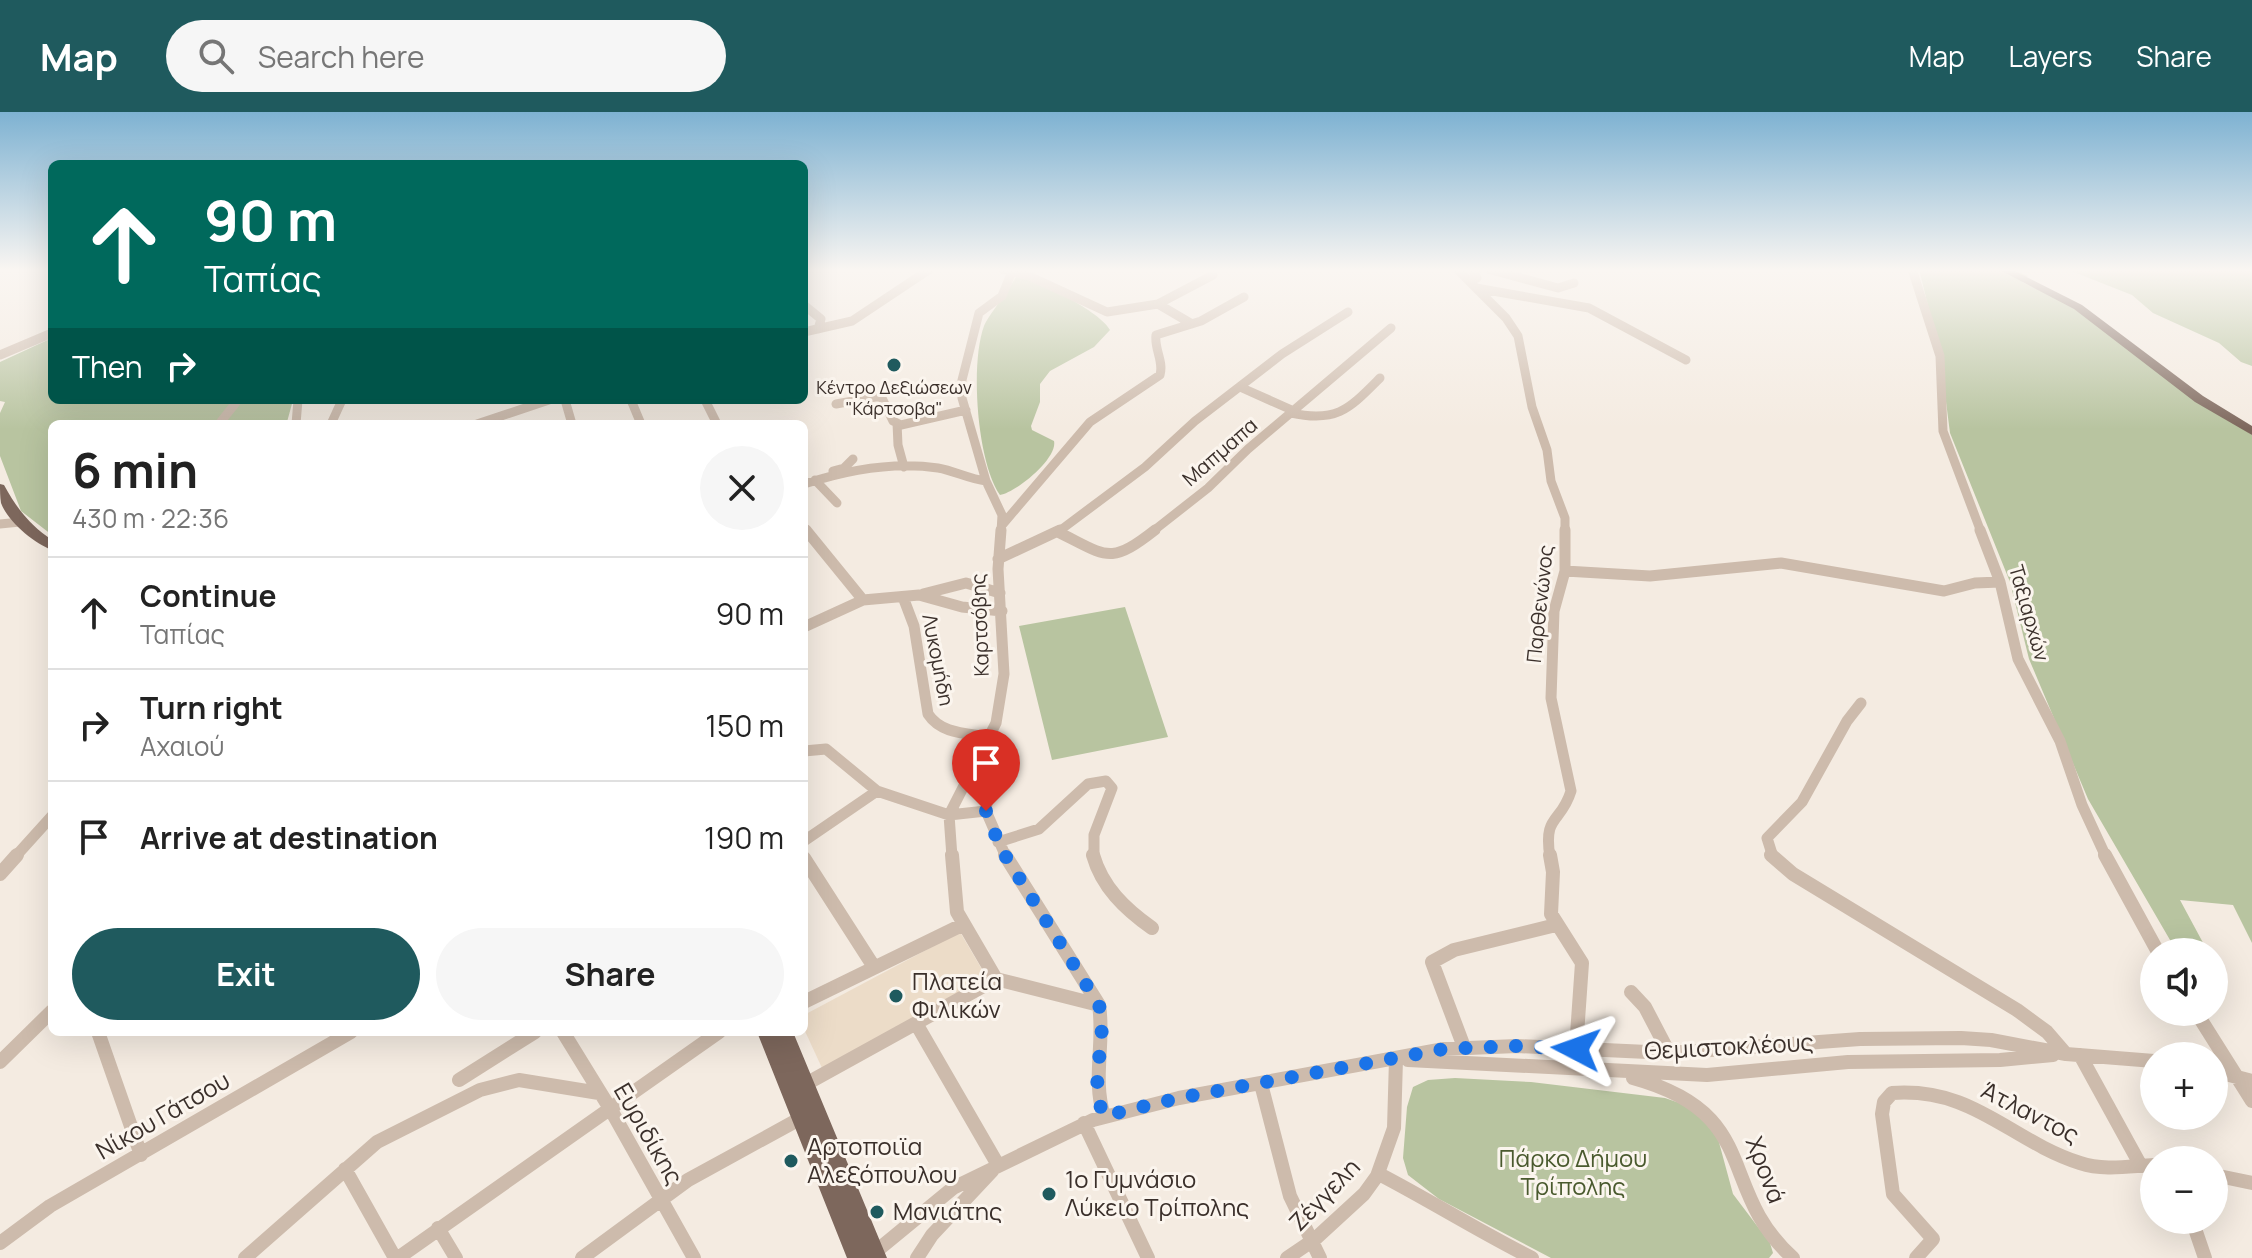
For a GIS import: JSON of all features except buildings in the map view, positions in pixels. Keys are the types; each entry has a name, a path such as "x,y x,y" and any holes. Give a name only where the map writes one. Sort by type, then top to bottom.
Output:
{"main road":[{"path":"2098,322 2199,399 2252,431"},
{"path":"0,488 20,522 48,543"},
{"path":"768,1036 870,1257"},
{"path":"786,1036 804,1085 807,1115"}],"street":[{"path":"818,329 820,322"},
{"path":"808,331 846,322"},
{"name":"Καρτσόβης","path":"949,815 997,719 1004,674 998,559 1003,524 986,481 966,410 962,380 977,322"},
{"path":"1003,524 1090,422 1160,375 1163,366 1154,342 1156,335 1195,322"},
{"path":"998,559 1058,532 1145,467 1195,421 1282,354 1332,322"},
{"name":"Παρθενώνος","path":"1509,322 1520,340 1532,407 1547,450 1551,481 1565,518 1565,571 1554,611 1550,690 1571,791 1568,801 1547,829 1553,872 1550,906 1556,925 1575,947 1582,963 1576,1049"},
{"path":"1616,322 1686,360"},
{"name":"Ταξιαρχών","path":"1929,322 1940,356 1943,431 2000,582 2023,671 2060,741 2082,805 2115,878 2150,938"},
{"name":"Μαπμαπα","path":"1058,532 1102,554 1126,553 1208,488 1391,328"},
{"path":"0,355 48,335"},
{"path":"1240,387 1293,412 1319,419 1335,418 1380,378"},
{"path":"836,404 881,396 897,423 898,445 904,467"},
{"path":"222,420 235,404"},
{"path":"489,420 537,404"},
{"path":"897,423 909,424 966,410"},
{"path":"809,482 844,468 852,454 866,471"},
{"path":"809,482 904,467 939,468 966,479 986,481"},
{"path":"809,482 837,503"},
{"path":"0,524 20,522"},
{"path":"808,533 863,600"},
{"path":"1565,571 1650,576 1781,563 1944,591 1975,583 2000,582"},
{"path":"808,625 863,600 919,595 966,583 1000,593"},
{"path":"919,595 962,607 1002,611"},
{"name":"Λυκομήδη","path":"903,597 912,617 925,700 932,721 940,727 989,737"},
{"path":"1861,703 1847,721 1802,802 1767,838 1771,855 1793,874 2017,1010 2047,1032 2073,1054 2140,1153"},
{"path":"989,737 994,751 986,811 998,842 1099,1005 1103,1019 1096,1093 1104,1116"},
{"path":"808,747 830,750 867,788 949,815 986,811"},
{"path":"998,842 1039,829 1088,784 1106,781 1112,788 1093,840 1096,867 1132,915 1152,928"},
{"path":"808,838 877,791"},
{"path":"949,815 957,912 996,979"},
{"path":"0,874 48,820"},
{"path":"808,864 874,967"},
{"path":"808,1000 964,924"},
{"path":"1464,1047 1432,962 1454,950 1556,925"},
{"path":"804,1085 996,979 1099,1005"},
{"path":"1631,992 1645,1007 1669,1053"},
{"path":"0,1062 48,1015"},
{"path":"917,1025 998,1165"},
{"path":"2206,1026 2245,1078 2252,1101"},
{"path":"99,1036 141,1155"},
{"name":"Νίκου Γάτσου","path":"0,1243 28,1220 344,1036"},
{"path":"459,1080 529,1036"},
{"name":"Ευριδίκης","path":"565,1036 694,1258"},
{"path":"345,1169 397,1258 713,1036"},
{"name":"Θεμιστοκλέους","path":"1396,1059 1464,1047 1517,1046 1669,1053 1910,1037 1991,1040 2073,1054 2140,1060"},
{"name":"Θεμιστοκλέους","path":"1396,1059 1600,1072 1707,1075 1848,1062 2000,1060 2073,1054"},
{"path":"870,1257 953,1188 1084,1123 1179,1098 1396,1059"},
{"name":"Ζέγγελη","path":"1287,1258 1311,1244 1367,1190 1379,1174 1389,1149 1394,1123 1396,1059"},
{"name":"Χρονά","path":"1600,1072 1668,1089 1712,1118 1734,1149 1758,1221 1793,1258"},
{"path":"245,1258 345,1169 391,1133 499,1083 526,1080 599,1093"},
{"path":"1261,1084 1288,1190 1320,1258"},
{"name":"Άτλαντος","path":"1916,1258 1933,1243 1933,1238 1893,1194 1882,1119 1887,1096 1906,1091 1953,1100 1982,1111 2068,1159 2109,1169 2140,1166"},
{"path":"582,1258 660,1197 702,1169 807,1115"},
{"path":"1084,1123 1148,1258"},
{"path":"917,1258 932,1235 998,1165"},
{"path":"1379,1174 1420,1195 1470,1227 1532,1258"},
{"path":"2228,1178 2252,1183"},
{"path":"438,1228 456,1258"},
{"path":"2197,1234 2205,1258"}],"green space":[{"path":"986,322 1103,322 1110,330 1094,347 1050,371 1040,384 1040,402 1031,426 1032,430 1054,441 1054,448 1035,473 1016,488 1000,495 986,460 978,412 977,364"},
{"path":"1932,322 2093,322 2252,435 2252,943 2233,905 2180,900 2200,938 2169,938 2088,799 2029,659 2010,582 1950,433 1940,355"},
{"path":"2174,322 2252,322 2252,366 2241,362 2219,343"},
{"path":"48,340 48,404 292,404 288,420 48,420 48,532 21,511 0,456 0,413 5,402 0,401 0,362"},
{"path":"1125,607 1168,737 1052,760 1019,626"},
{"name":"Πάρκο Δήμου Τρίπολης","path":"1455,1078 1531,1082 1665,1098 1694,1108 1717,1135 1733,1194 1770,1243 1773,1253 1769,1258 1551,1258 1439,1199 1408,1175 1403,1158 1407,1107 1413,1087 1428,1080"}],"shaded area":[{"name":"Πλατεία Φιλικών","path":"960,932 987,978 822,1068 807,1036 808,1013"}],"place":[{"name":"Κέντρο Δεξιώσεων \"Κάρτσοβα\"","path":"894,365"},
{"name":"Πλατεία Φιλικών","path":"896,996"},
{"name":"Αρτοποιϊα Αλεξόπουλου","path":"791,1161"},
{"name":"1ο Γυμνάσιο Λύκειο Τρίπολης","path":"1049,1194"},
{"name":"Μανιάτης","path":"877,1212"}],"route":[{"path":"986,811 1001,849 1099,1005 1103,1019 1095,1078 1096,1093 1104,1116 1179,1098 1444,1049 1517,1046 1576,1049"}]}
